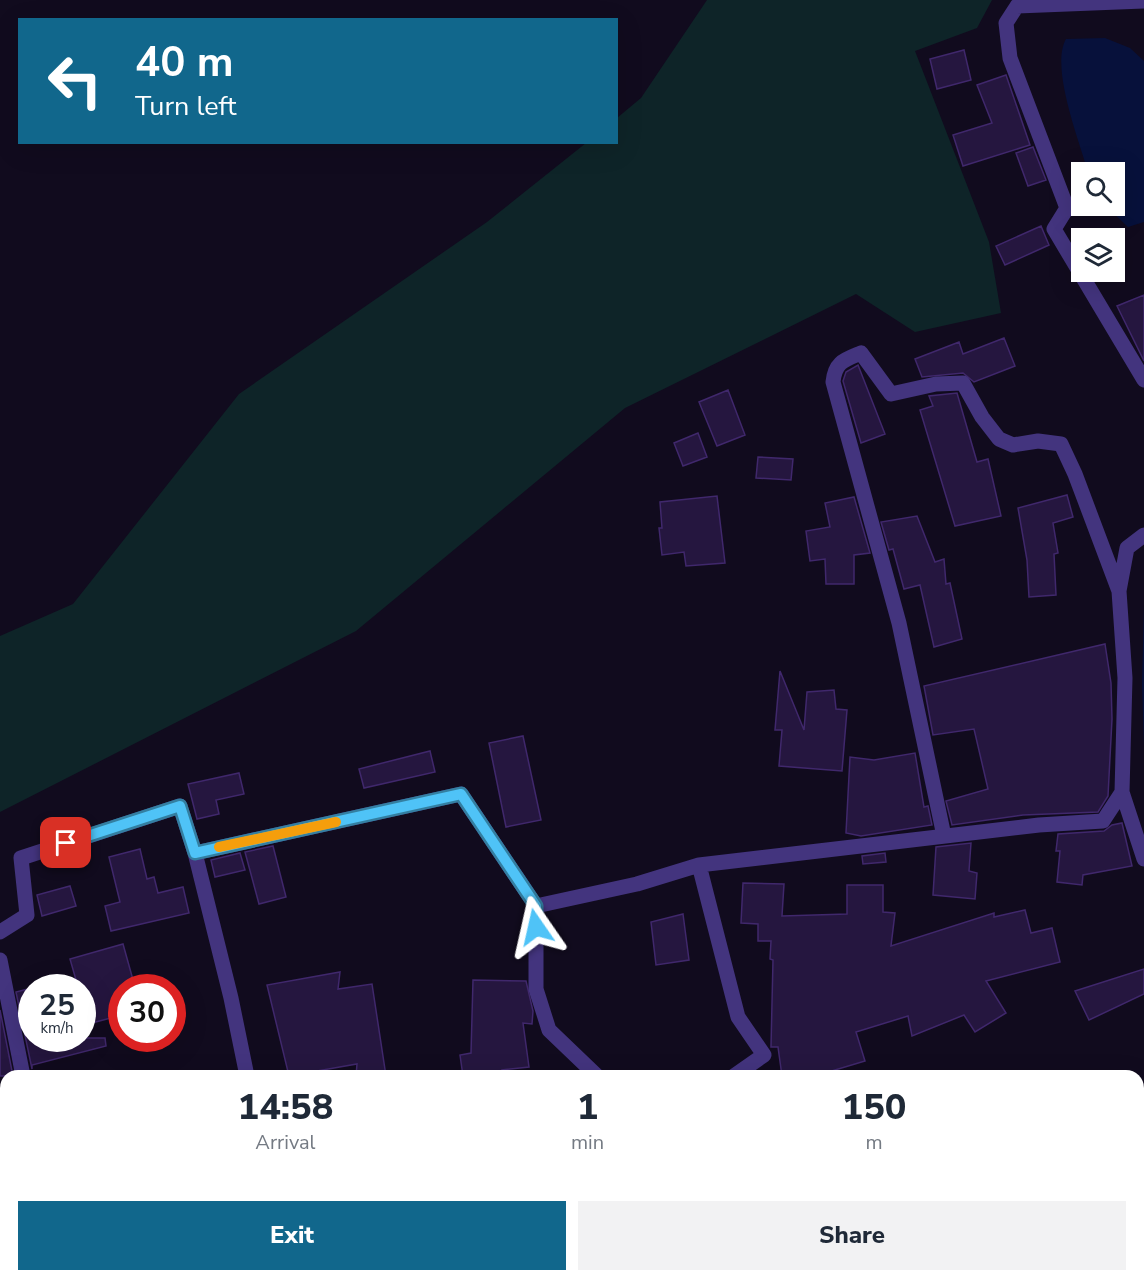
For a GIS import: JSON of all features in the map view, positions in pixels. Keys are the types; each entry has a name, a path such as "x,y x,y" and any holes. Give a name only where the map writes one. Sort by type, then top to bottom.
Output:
{"street":[{"path":"1144,1 1017,6 1006,23 1010,57 1067,208 1054,229 1144,380"},
{"path":"944,836 899,623 833,382 834,369 840,361 861,353 891,394 936,384 963,383 982,417 999,440 1013,445 1038,441 1061,444 1076,474 1119,591"},
{"path":"1144,535 1127,548 1119,591 1125,678 1122,792 1144,859"},
{"path":"536,906 637,884 699,865 944,836 1103,821 1122,792"},
{"path":"195,853 461,794 536,906 536,989 549,1030 591,1070"},
{"path":"0,932 27,915 21,858 180,806 195,853 231,998 246,1070"},
{"path":"699,865 738,1017 764,1055 743,1070"},
{"path":"0,960 22,1070"}],"green space":[{"path":"707,0 992,0 977,28 915,51 989,242 1001,313 915,332 856,294 625,408 356,631 0,812 0,636 73,604 239,394 487,222 585,144 618,144 618,117 641,98"}],"shaded area":[{"path":"1105,38 1130,48 1144,61 1144,222 1128,227 1116,216 1125,216 1125,162 1085,162 1068,104 1061,67 1062,51 1066,39"},
{"path":"1144,605 1144,747 1142,684"}],"building":[{"path":"964,50 971,80 937,89 930,59"},
{"path":"1006,75 1030,145 963,166 953,135 992,123 977,85"},
{"path":"1033,147 1046,180 1028,186 1016,153"},
{"path":"1041,226 1049,245 1005,265 996,246"},
{"path":"1144,295 1144,361 1117,306"},
{"path":"1004,338 1015,366 974,382 963,373 922,377 915,359 959,342 963,354"},
{"path":"858,365 885,434 861,443 843,381 846,372"},
{"path":"728,390 745,435 717,446 699,402"},
{"path":"957,393 977,462 988,459 1001,516 955,526 920,410 933,406 929,396"},
{"path":"698,433 707,457 683,466 674,443"},
{"path":"758,457 793,459 791,480 756,478"},
{"path":"1067,495 1073,517 1053,523 1058,553 1054,554 1056,595 1029,597 1027,560 1018,508"},
{"path":"717,496 725,563 686,566 684,552 662,555 659,528 662,528 660,502"},
{"path":"854,497 870,553 854,555 854,584 826,584 825,559 810,561 806,531 830,527 825,503"},
{"path":"917,516 935,562 944,559 946,584 950,583 962,639 934,647 920,585 904,589 893,549 889,550 881,522"},
{"path":"1105,644 1111,683 1112,719 1108,796 1098,812 1023,815 952,825 946,801 988,789 974,729 933,735 924,686"},
{"path":"780,671 804,730 807,692 834,690 836,709 847,710 842,771 779,766 782,730 775,730"},
{"path":"523,736 541,820 506,827 489,743"},
{"path":"430,751 435,772 364,788 359,769"},
{"path":"915,753 924,807 928,806 932,825 861,836 846,833 850,757 874,760"},
{"path":"239,773 244,794 216,800 219,814 197,819 188,784"},
{"path":"1122,823 1132,866 1083,875 1082,885 1057,882 1060,851 1056,851 1058,834 1104,831 1112,825"},
{"path":"971,843 969,871 977,873 975,899 933,895 936,847"},
{"path":"273,846 286,897 259,904 245,852"},
{"path":"140,849 147,879 154,877 158,893 183,887 189,913 111,931 105,906 120,902 109,857"},
{"path":"240,853 245,870 215,877 211,860"},
{"path":"885,853 886,862 863,864 862,856"},
{"path":"743,883 784,884 782,916 847,914 847,885 883,885 883,912 895,913 891,946 994,913 994,917 1025,910 1031,933 1052,928 1060,962 986,981 1006,1013 975,1032 964,1015 912,1036 908,1016 856,1032 865,1061 835,1070 781,1070 778,1047 771,1047 773,960 770,959 771,941 758,941 758,924 741,923"},
{"path":"70,886 76,906 42,916 37,895"},
{"path":"683,914 689,960 656,965 651,922"},
{"path":"123,944 131,974 108,974 108,1019 96,1022 96,974 74,974 70,959"},
{"path":"1144,969 1144,994 1089,1020 1075,991"},
{"path":"340,972 338,989 372,984 385,1070 356,1070 357,1064 323,1070 288,1070 267,985"},
{"path":"473,980 526,981 533,1011 532,1024 523,1023 529,1067 462,1070 460,1055 471,1053"},
{"path":"0,1010 12,1070 0,1070"},
{"path":"96,1038 105,1038 106,1046 96,1049"},
{"path":"28,1052 83,1052 32,1065 32,1069"}],"slow traffic":[{"path":"219,847 336,822"}],"route":[{"path":"66,843 180,806 195,853 461,794 536,906 536,927"}]}
